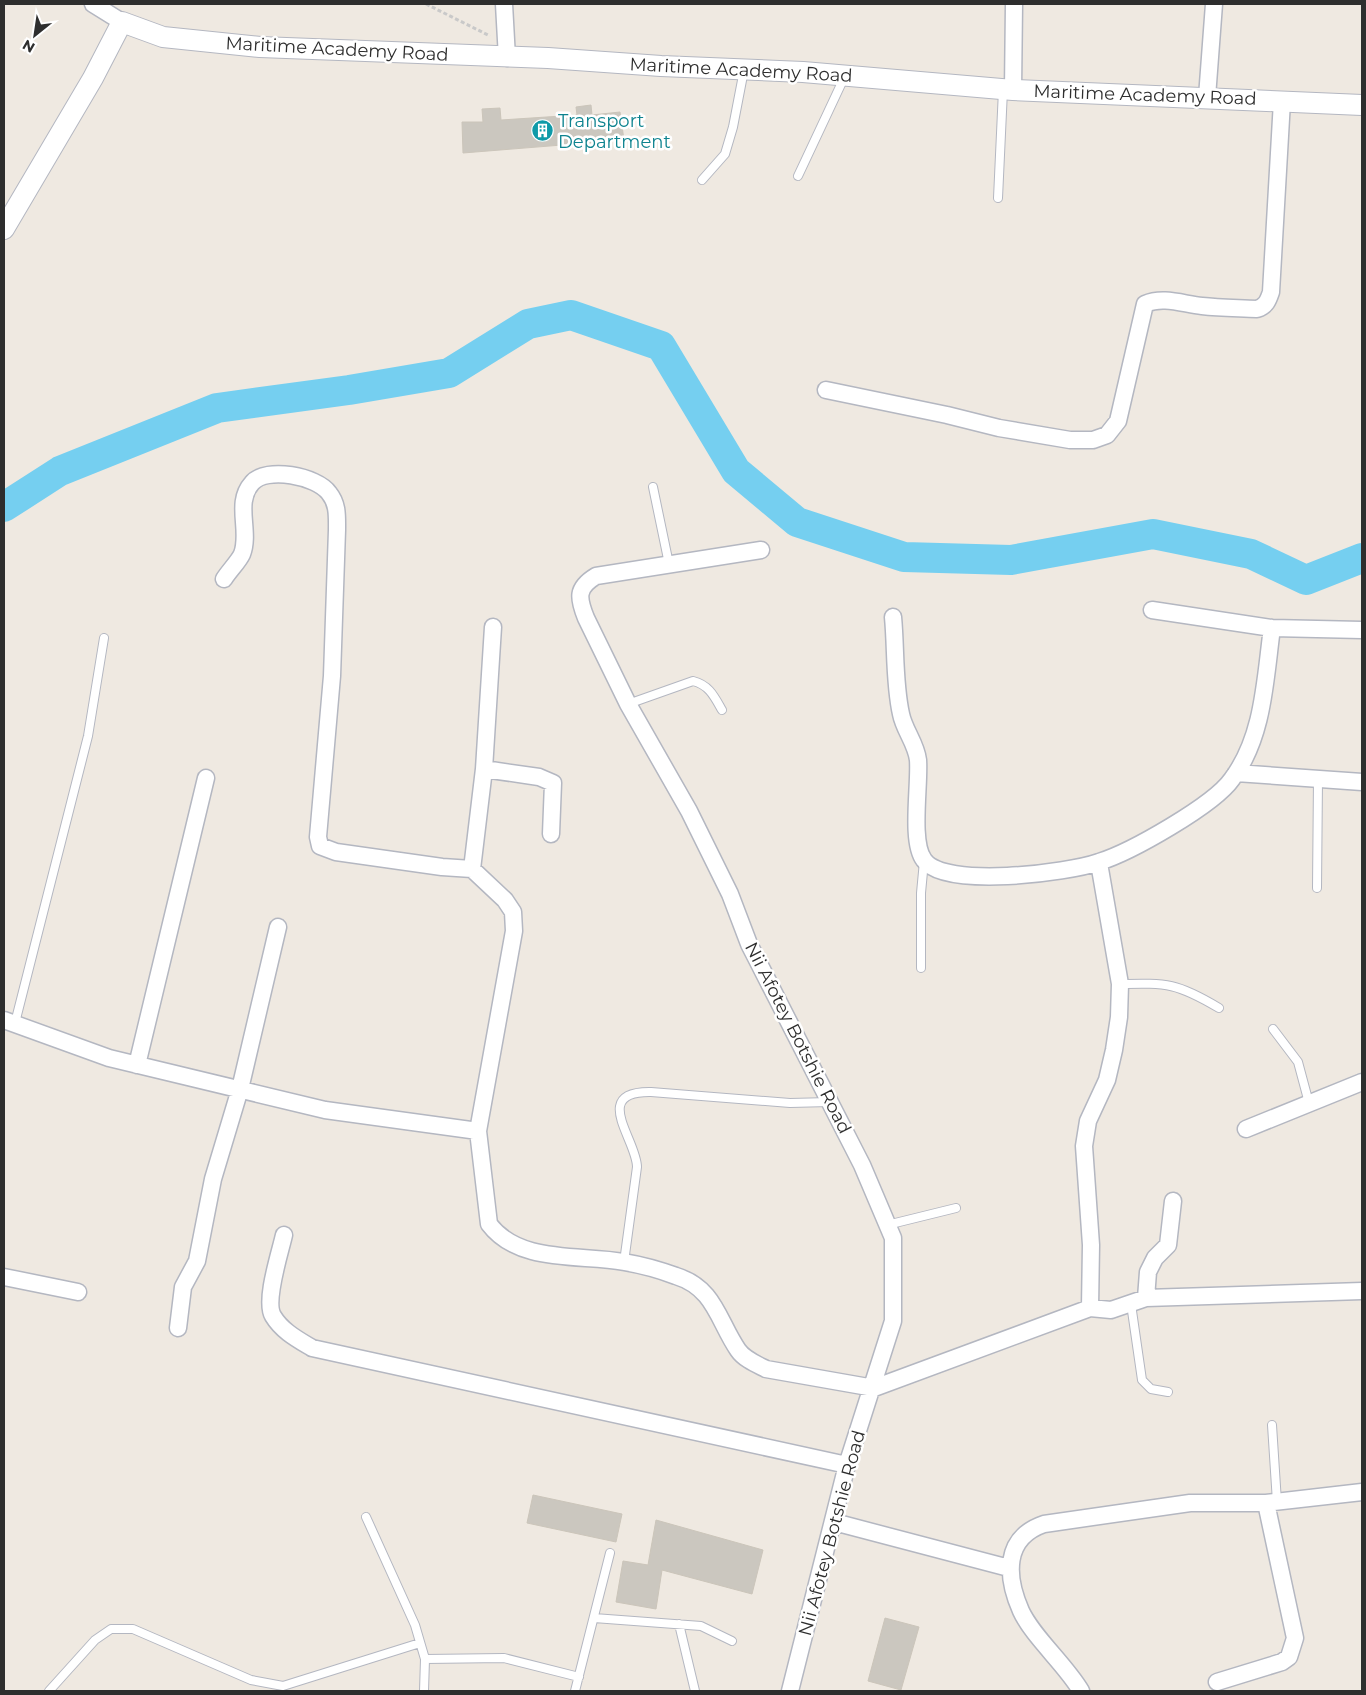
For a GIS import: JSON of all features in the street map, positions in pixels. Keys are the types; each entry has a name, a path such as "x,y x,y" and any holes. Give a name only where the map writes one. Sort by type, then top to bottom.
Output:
{"street":[{"path":"504,4 507,51"},
{"path":"1008,90 1014,4"},
{"path":"1206,97 1214,4"},
{"path":"4,229 93,78 122,22 99,5"},
{"name":"Maritime Academy Road","path":"122,22 163,37 260,47 507,51 548,58 845,76 1008,90 1362,105"},
{"path":"826,390 947,415 999,428 1070,440 1093,440 1107,436 1118,421 1145,304 1163,300 1201,306 1257,309 1263,307 1268,300 1271,292 1282,101"},
{"path":"224,579 242,553 245,492 253,481 264,476 310,478 329,492 337,510 337,530 332,676 318,837 320,846 336,852 442,867 472,869 505,900 513,912 514,931 478,1131 487,1216 489,1224 497,1236 518,1248 540,1253 624,1262 678,1276 693,1284 713,1302 738,1351 766,1369 874,1388 1090,1308 1111,1310 1138,1301 1362,1291"},
{"name":"Nii Afotey Botshie Road","path":"761,550 596,576 584,583 580,590 581,605 586,618 628,704 689,810 730,894 749,944 862,1165 893,1238 894,1321 874,1388 847,1465 790,1691"},
{"path":"1152,610 1272,628 1362,630"},
{"path":"893,616 900,711 918,759 918,846 924,861 936,870 948,875 985,877 1061,870 1099,862 1138,844 1218,796 1236,773 1256,731 1272,628"},
{"path":"472,869 484,769 493,627"},
{"path":"484,769 539,776 553,783 552,834"},
{"path":"1236,773 1362,782"},
{"path":"137,1065 206,778"},
{"path":"1090,1308 1091,1246 1084,1146 1088,1121 1107,1080 1114,1050 1119,1017 1120,984 1099,862"},
{"path":"178,1328 183,1287 197,1261 213,1179 240,1089 278,927"},
{"path":"9,1021 109,1058 325,1110 478,1131"},
{"path":"1246,1129 1362,1082"},
{"path":"1138,1301 1155,1258 1168,1245 1173,1201"},
{"path":"284,1235 269,1302 272,1315 289,1334 312,1348 847,1465"},
{"path":"4,1277 78,1292"},
{"path":"1081,1691 1021,1611 1009,1568 1019,1539 1033,1528 1044,1524 1190,1502 1272,1502 1362,1492"},
{"path":"1217,1682 1282,1662 1289,1656 1294,1644 1295,1638 1272,1502"},
{"path":"834,1522 1009,1568"}],"lane":[{"path":"702,180 725,154 734,127 744,70"},
{"path":"798,176 845,76"},
{"path":"998,198 1008,90"},
{"path":"654,487 669,564"},
{"path":"9,1021 88,736 104,638"},
{"path":"628,704 692,681 704,684 711,690 722,710"},
{"path":"1317,888 1318,779"},
{"path":"921,968 921,893 924,861"},
{"path":"1120,984 1170,984 1184,988 1219,1008"},
{"path":"1273,1029 1298,1062 1309,1103"},
{"path":"624,1262 637,1166 635,1155 621,1123 622,1103 626,1096 635,1092 651,1092 790,1103 830,1102"},
{"path":"887,1224 956,1208"},
{"path":"1138,1301 1142,1380 1151,1388 1168,1392"},
{"path":"1272,1425 1272,1502"},
{"path":"366,1517 415,1625 425,1659 424,1691"},
{"path":"575,1691 610,1553"},
{"path":"594,1618 701,1626 732,1641"},
{"path":"679,1624 695,1691"},
{"path":"49,1691 95,1640 111,1629 133,1629 251,1680 283,1686 420,1643"},
{"path":"425,1659 504,1658 579,1677"}],"path":[{"path":"426,4 507,51"}],"building":[{"name":"Transport Department","path":"591,105 592,115 620,112 624,140 463,153 462,122 483,122 482,109 500,108 501,120 577,115 576,107"},
{"path":"533,1495 622,1514 616,1542 527,1523"},
{"path":"656,1520 763,1550 752,1594 662,1570 656,1609 616,1602 623,1561 648,1565"},
{"path":"885,1618 919,1627 901,1690 868,1681"}],"waterway":[{"path":"4,507 60,471 217,408 349,390 449,373 528,324 571,315 661,346 736,471 797,522 904,557 1011,560 1153,534 1251,554 1306,580 1362,558"}],"place":[{"name":"Transport Department","path":"542,131"}]}
